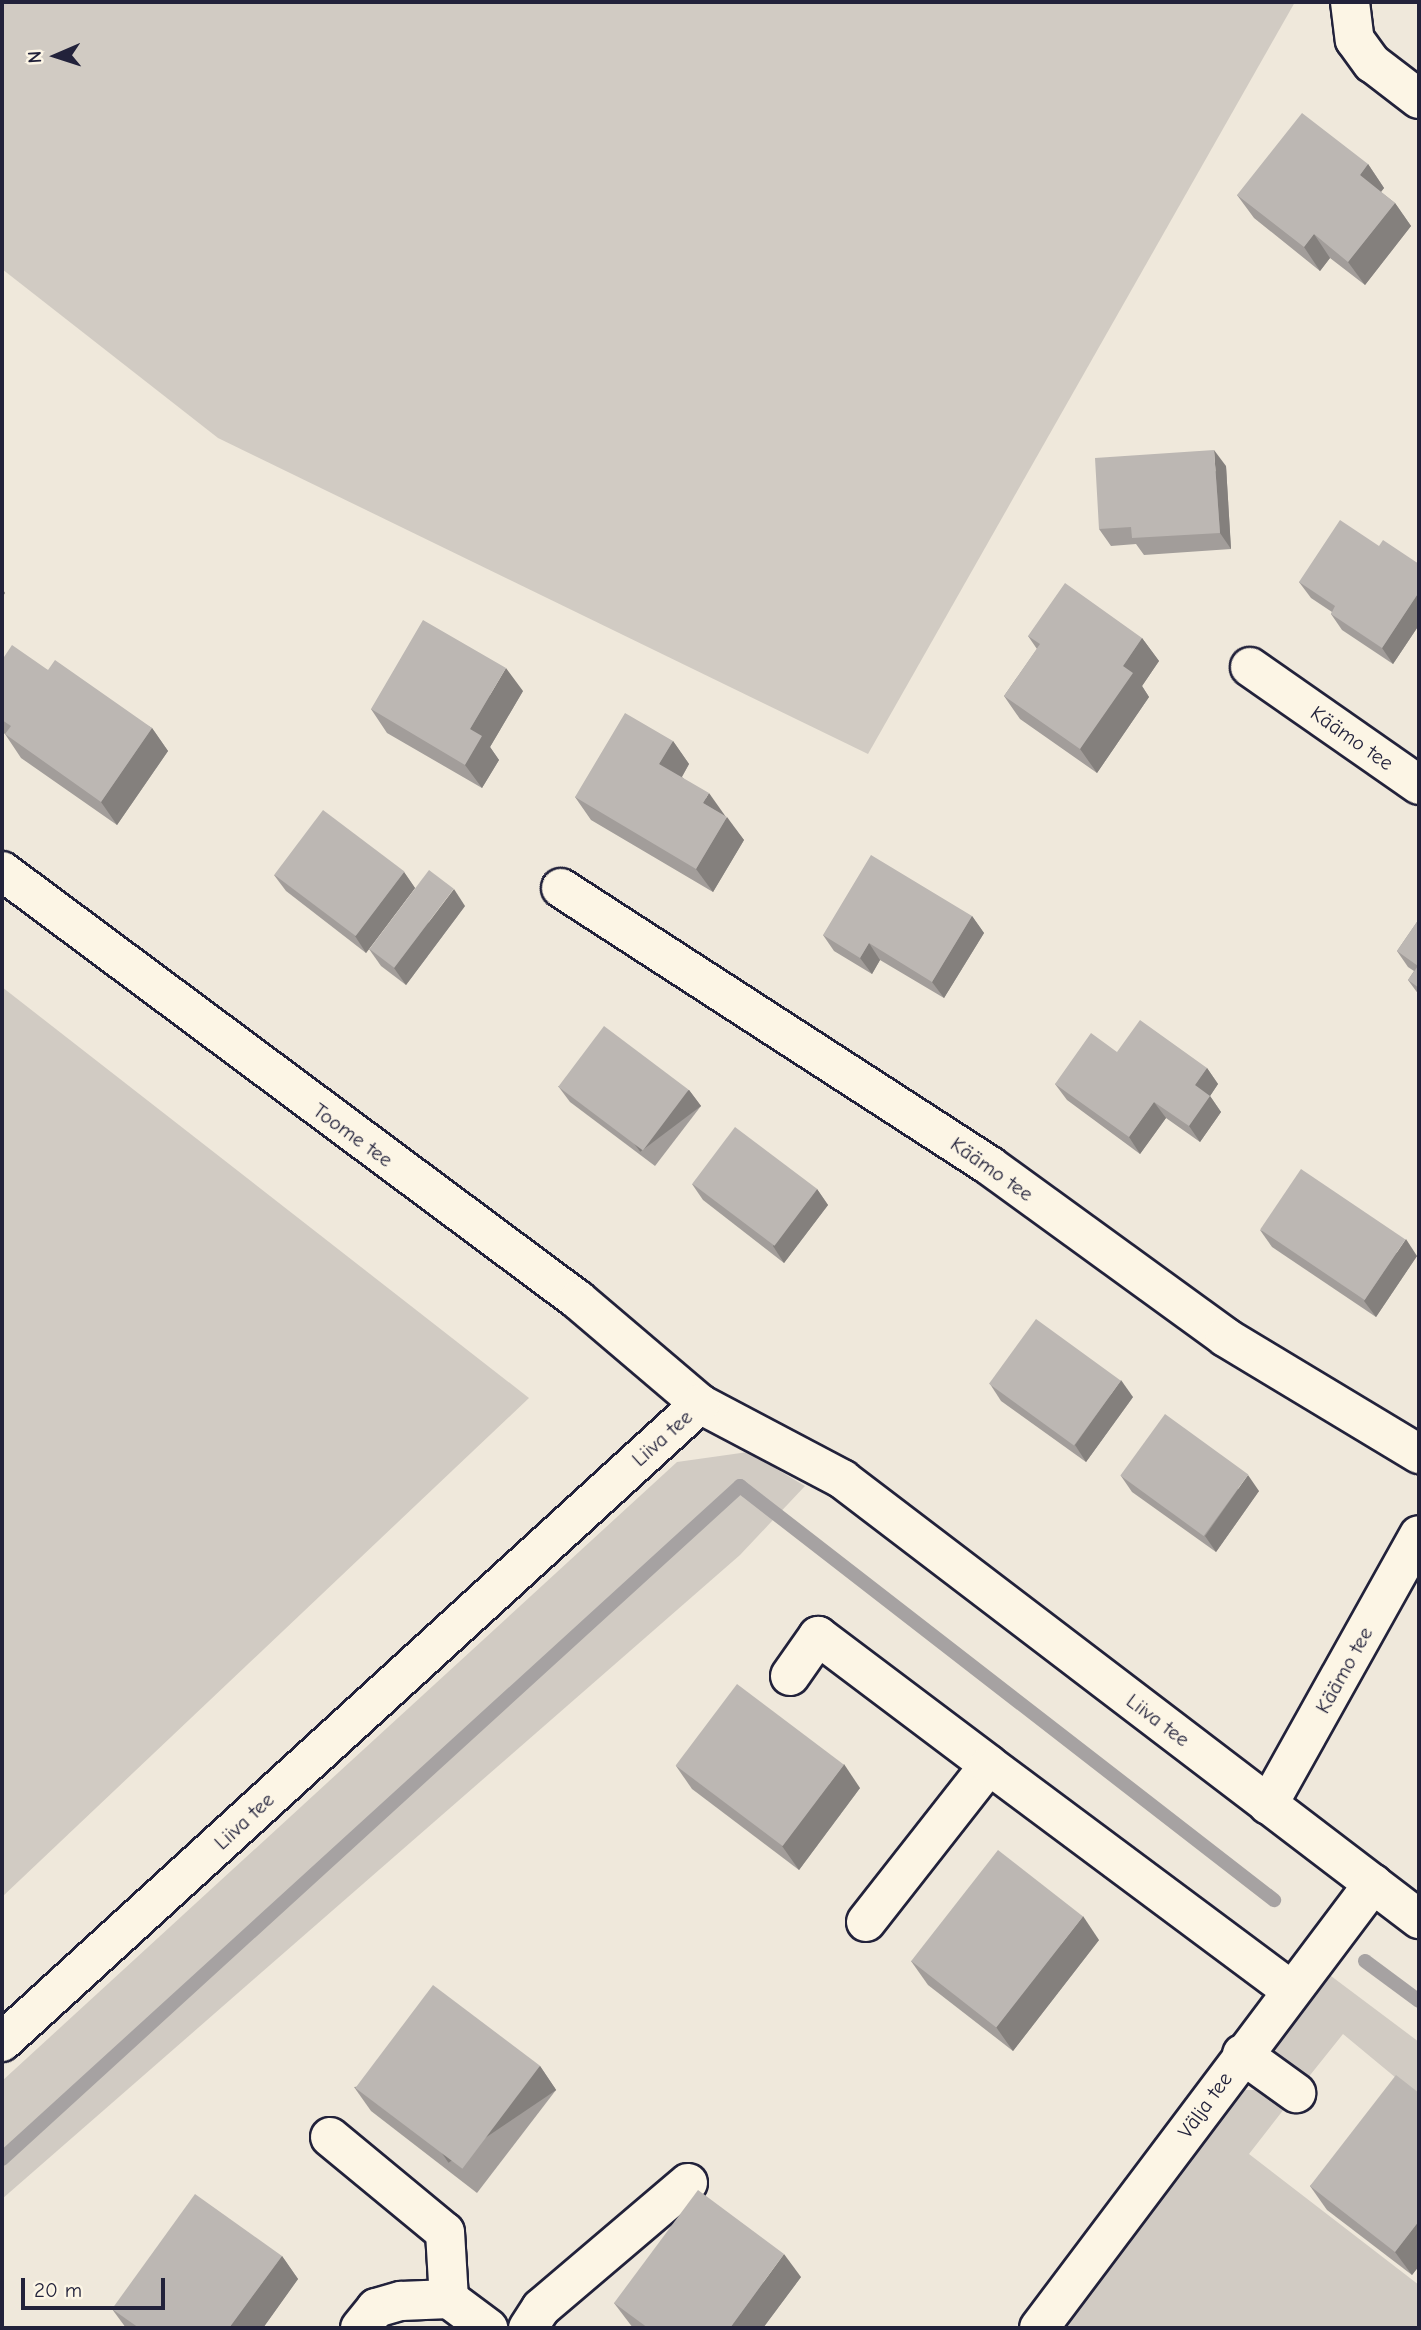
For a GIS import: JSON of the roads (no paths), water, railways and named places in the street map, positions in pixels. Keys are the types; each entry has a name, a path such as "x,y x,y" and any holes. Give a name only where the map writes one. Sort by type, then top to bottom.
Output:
{"street":[{"path":"1350,2 1355,40 1372,62 1419,99"},
{"name":"Käämo tee","path":"1250,667 1419,785"},
{"name":"Toome tee","path":"2,871 578,1300 700,1404"},
{"name":"Käämo tee","path":"561,888 990,1166 1225,1337 1419,1454"},
{"name":"Liiva tee","path":"2,2042 700,1404 842,1479 1419,1919"},
{"name":"Käämo tee","path":"1268,1805 1419,1535"},
{"path":"790,1676 818,1636 1291,1990"},
{"path":"866,1922 989,1765"},
{"name":"Välja tee","path":"1040,2328 1242,2054 1373,1884"},
{"path":"1242,2054 1296,2094"},
{"path":"330,2137 445,2232 449,2299"},
{"path":"528,2328 541,2308 688,2183"},
{"path":"360,2328 376,2308 401,2301 449,2299 488,2328"}],"waterway":[{"path":"2,2159 740,1486 1274,1900"},
{"path":"1365,1961 1419,2001"}]}
